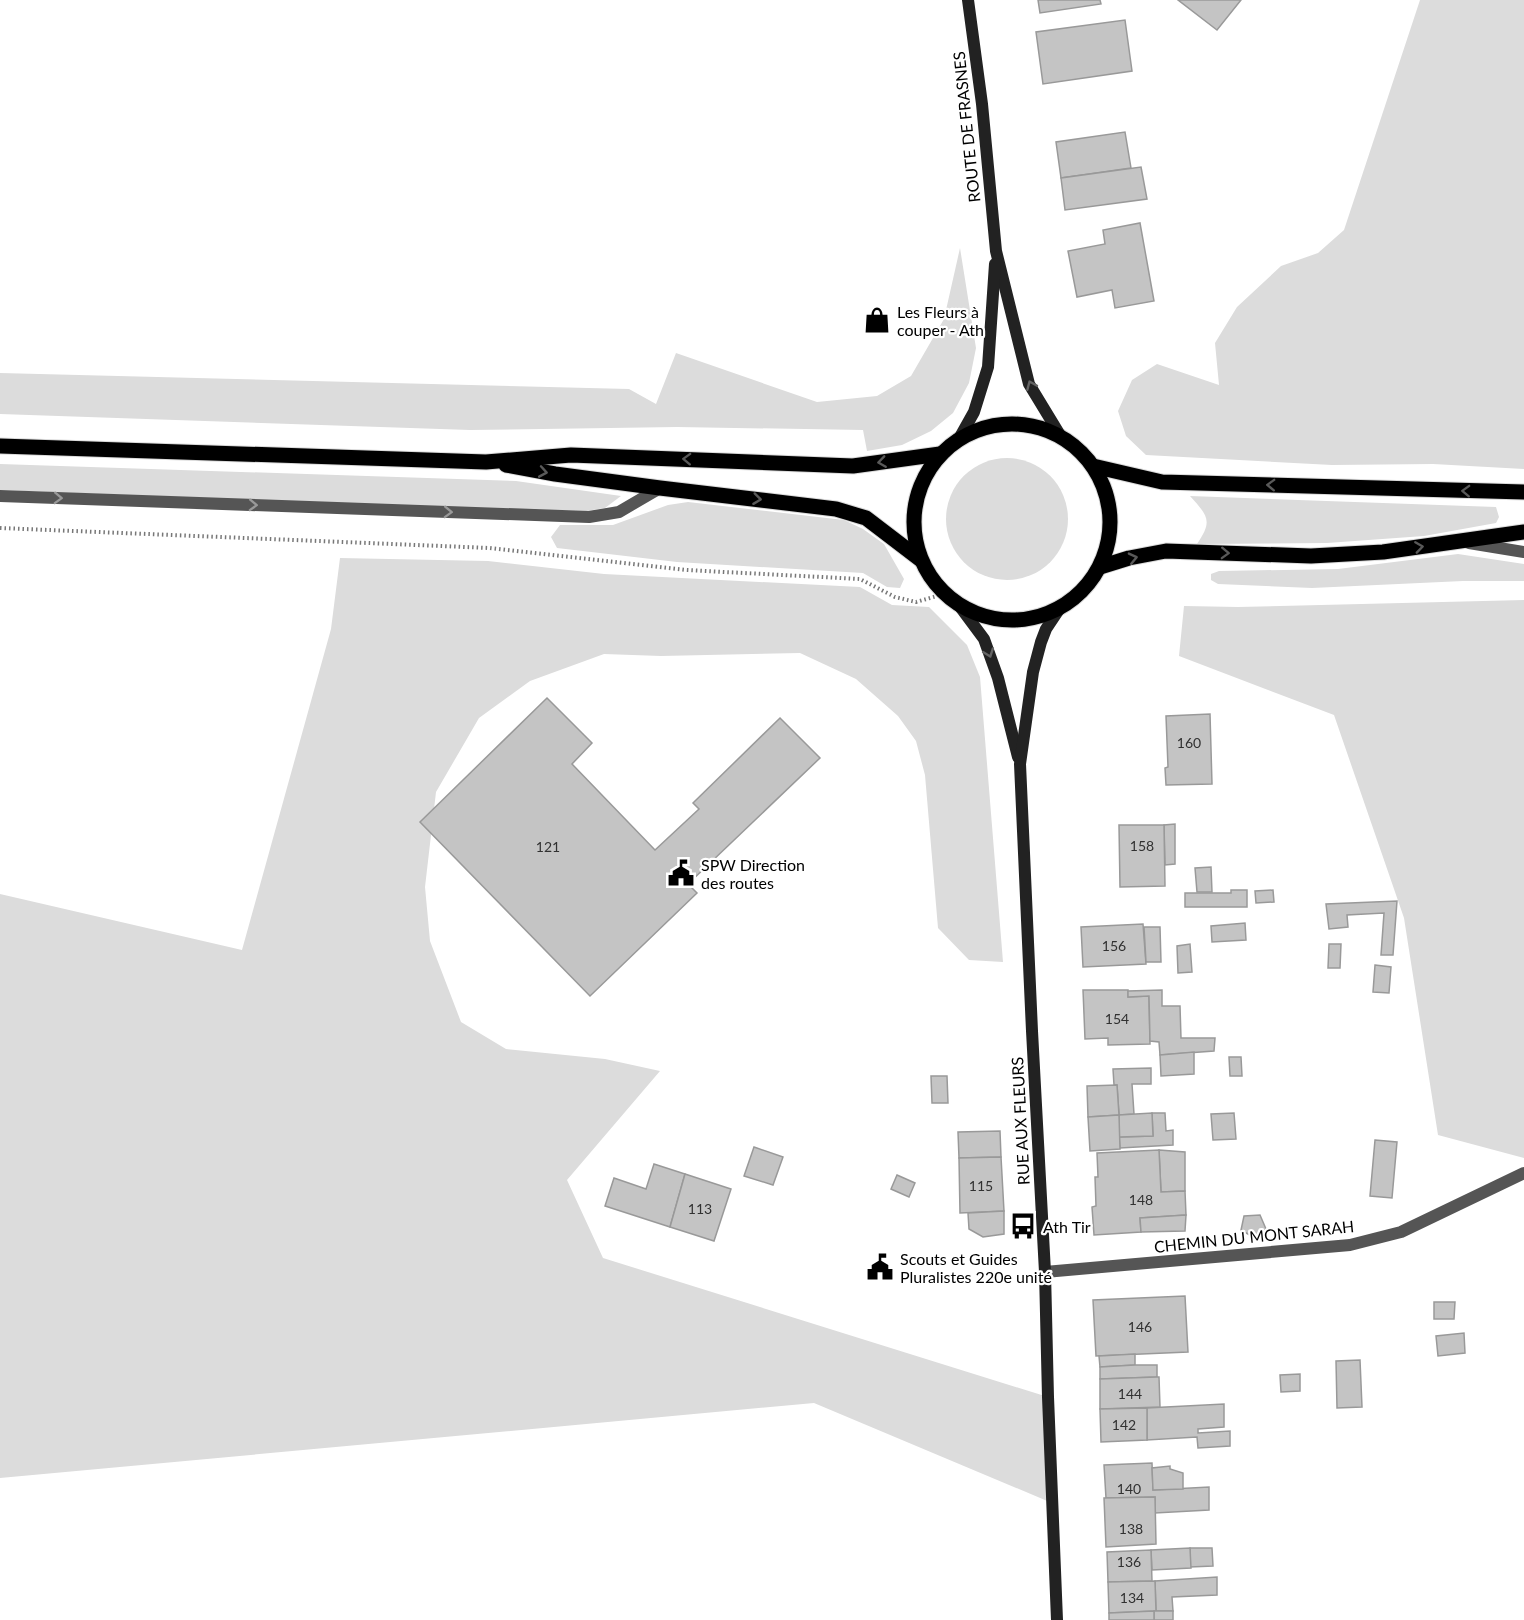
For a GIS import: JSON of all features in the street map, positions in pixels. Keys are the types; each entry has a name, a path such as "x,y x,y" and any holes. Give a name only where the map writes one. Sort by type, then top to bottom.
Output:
{"main road":[{"name":"ROUTE DE FRASNES","path":"968,0 982,104 996,251 1029,384 1060,435"},
{"name":"ROUTE DE FRASNES","path":"960,437 974,412 988,367 996,251"},
{"path":"1010,423 1036,426 1060,435 1079,448 1093,465 1105,489 1111,515 1109,542 1100,567 1089,584 1076,597 1060,608 1040,616 1018,620 997,619 976,614 958,604 945,593 931,578 921,560 914,532 915,504 924,477 940,454 960,437 984,427 1010,423"},
{"path":"0,446 486,462 571,455 853,466 940,454"},
{"path":"486,462 555,474 836,509 866,518 921,560"},
{"path":"1093,465 1162,482 1524,492"},
{"path":"1100,567 1129,558 1166,551 1311,556 1383,552 1524,532"},
{"name":"RUE AUX FLEURS","path":"958,604 984,639 998,678 1020,764"},
{"name":"RUE AUX FLEURS","path":"1057,1620 1045,1272 1020,764 1033,672 1046,629 1060,608"}],"street":[{"path":"0,496 589,517 619,512 660,488"},
{"path":"1459,541 1524,552"},
{"name":"CHEMIN DU MONT SARAH","path":"1045,1272 1350,1245 1401,1232 1524,1173"}],"path":[{"path":"0,528 490,548 686,570 860,579 895,597 916,602 945,593"}],"shaded area":[{"path":"1420,0 1524,0 1524,469 1433,464 1332,465 1146,455 1126,436 1118,411 1132,380 1157,364 1219,385 1215,343 1237,307 1281,266 1318,253 1344,230"},
{"path":"960,248 976,348 969,383 953,413 931,431 902,445 867,451 863,430 677,427 470,430 0,414 0,373 629,389 656,404 676,353 817,402 877,396 911,376 944,319"},
{"path":"1007,458 1030,463 1050,476 1063,496 1068,519 1063,542 1050,562 1030,575 1007,580 984,575 964,562 951,542 946,519 951,496 964,476 984,463"},
{"path":"0,464 516,481 621,496 605,508 586,511 0,490"},
{"path":"1190,496 1496,507 1499,517 1496,523 1424,536 1327,543 1197,544 1207,524 1201,509"},
{"path":"688,502 844,520 863,529 884,544 904,579 900,588 887,587 863,573 677,562 557,548 551,537 560,525 613,525 668,505"},
{"path":"1458,554 1524,564 1524,581 1463,581 1312,588 1218,584 1211,580 1211,574 1219,571 1338,569"},
{"path":"340,558 488,561 604,574 860,587 892,605 929,607 967,645 980,677 1003,962 969,960 938,928 925,775 916,741 898,716 856,679 800,653 661,656 604,654 530,681 479,718 436,792 425,887 430,941 461,1022 506,1049 605,1059 660,1071 567,1180 603,1258 1048,1397 1052,1503 814,1403 0,1478 0,894 242,950 331,629"},
{"path":"1524,600 1524,1158 1438,1135 1404,918 1334,715 1179,656 1184,606 1238,607"}],"building":[{"path":"1038,0 1100,0 1101,4 1040,13"},
{"path":"1178,0 1241,0 1217,30"},
{"path":"1125,20 1132,71 1043,84 1036,32"},
{"path":"1125,132 1131,168 1061,178 1056,142"},
{"path":"1141,167 1147,199 1065,210 1061,178"},
{"path":"1140,223 1154,301 1115,308 1112,290 1077,297 1068,251 1105,244 1103,230"},
{"path":"547,698 592,743 572,764 655,850 699,809 693,803 780,718 820,758 688,884 697,893 590,996 420,822"},
{"path":"1210,714 1212,784 1166,785 1165,768 1168,767 1166,716"},
{"path":"1175,824 1175,864 1165,865 1164,825"},
{"path":"1119,825 1164,825 1165,886 1120,887"},
{"path":"1211,867 1212,892 1197,892 1195,868"},
{"path":"1231,890 1247,890 1247,907 1185,907 1185,893 1231,893"},
{"path":"1273,890 1274,902 1256,903 1255,891"},
{"path":"1397,901 1393,955 1381,955 1384,913 1347,915 1348,927 1329,929 1326,904"},
{"path":"1245,923 1246,940 1212,942 1211,926"},
{"path":"1143,924 1146,964 1083,967 1081,927"},
{"path":"1144,927 1160,927 1161,962 1146,962"},
{"path":"1190,944 1192,972 1178,973 1177,946"},
{"path":"1329,944 1341,944 1340,968 1328,968"},
{"path":"1375,965 1391,967 1389,993 1373,992"},
{"path":"1083,990 1128,990 1128,997 1149,996 1150,1044 1108,1045 1108,1038 1085,1039"},
{"path":"1162,990 1162,1006 1180,1006 1181,1038 1215,1038 1214,1051 1160,1055 1159,1042 1150,1041 1149,996 1128,997 1128,991"},
{"path":"1194,1052 1194,1074 1161,1076 1160,1055"},
{"path":"1229,1057 1241,1057 1242,1076 1230,1076"},
{"path":"1151,1068 1151,1084 1132,1084 1134,1114 1119,1115 1117,1085 1114,1085 1113,1069"},
{"path":"931,1076 947,1076 948,1103 932,1103"},
{"path":"1117,1085 1119,1115 1088,1117 1087,1086"},
{"path":"1152,1113 1165,1113 1166,1131 1173,1130 1173,1145 1120,1148 1119,1137 1153,1136"},
{"path":"1152,1113 1153,1136 1119,1137 1119,1115"},
{"path":"1234,1113 1236,1139 1213,1140 1211,1114"},
{"path":"1119,1115 1120,1149 1090,1151 1088,1117"},
{"path":"1000,1131 1001,1157 959,1158 958,1132"},
{"path":"1375,1140 1397,1142 1392,1198 1370,1196"},
{"path":"754,1147 783,1157 773,1185 744,1176"},
{"path":"1159,1150 1185,1152 1185,1191 1161,1192"},
{"path":"1159,1150 1161,1192 1185,1191 1186,1215 1140,1218 1141,1232 1094,1235 1092,1207 1096,1206 1097,1153"},
{"path":"1001,1157 1004,1211 960,1213 959,1158"},
{"path":"654,1164 685,1174 670,1227 605,1206 614,1178 646,1189"},
{"path":"685,1174 731,1189 714,1241 670,1227"},
{"path":"897,1175 915,1183 909,1197 891,1189"},
{"path":"1004,1211 1004,1234 983,1237 969,1229 968,1213"},
{"path":"1186,1215 1185,1231 1141,1232 1140,1218"},
{"path":"1260,1215 1266,1229 1255,1238 1241,1230 1244,1216"},
{"path":"1185,1296 1188,1352 1096,1356 1093,1300"},
{"path":"1434,1302 1455,1302 1454,1319 1434,1319"},
{"path":"1464,1333 1465,1353 1438,1356 1436,1336"},
{"path":"1135,1354 1135,1365 1100,1367 1099,1356"},
{"path":"1360,1360 1362,1407 1337,1408 1336,1361"},
{"path":"1157,1365 1157,1377 1100,1379 1100,1367"},
{"path":"1300,1374 1300,1391 1281,1392 1280,1375"},
{"path":"1159,1377 1160,1407 1100,1409 1100,1379"},
{"path":"1224,1404 1224,1427 1198,1429 1198,1433 1230,1431 1230,1446 1198,1448 1197,1437 1147,1440 1147,1408"},
{"path":"1147,1408 1147,1440 1101,1442 1100,1409"},
{"path":"1152,1463 1153,1490 1209,1487 1209,1510 1155,1513 1155,1497 1106,1498 1104,1465"},
{"path":"1170,1466 1170,1469 1183,1473 1183,1489 1153,1490 1152,1468"},
{"path":"1155,1497 1156,1544 1106,1547 1104,1498"},
{"path":"1190,1548 1212,1548 1213,1566 1190,1567"},
{"path":"1190,1548 1191,1568 1152,1570 1151,1550"},
{"path":"1151,1550 1152,1581 1108,1582 1107,1552"},
{"path":"1217,1577 1217,1595 1172,1597 1173,1611 1156,1611 1155,1581"},
{"path":"1155,1581 1156,1611 1109,1613 1108,1582"},
{"path":"1154,1611 1173,1611 1173,1620 1154,1620"},
{"path":"1154,1611 1154,1620 1109,1620 1109,1613"}],"place":[{"name":"Les Fleurs à couper - Ath","path":"877,320"},
{"name":"SPW Direction des routes","path":"681,873"},
{"name":"Ath Tir","path":"1023,1226"},
{"name":"Scouts et Guides Pluralistes 220e unité","path":"880,1267"}]}
